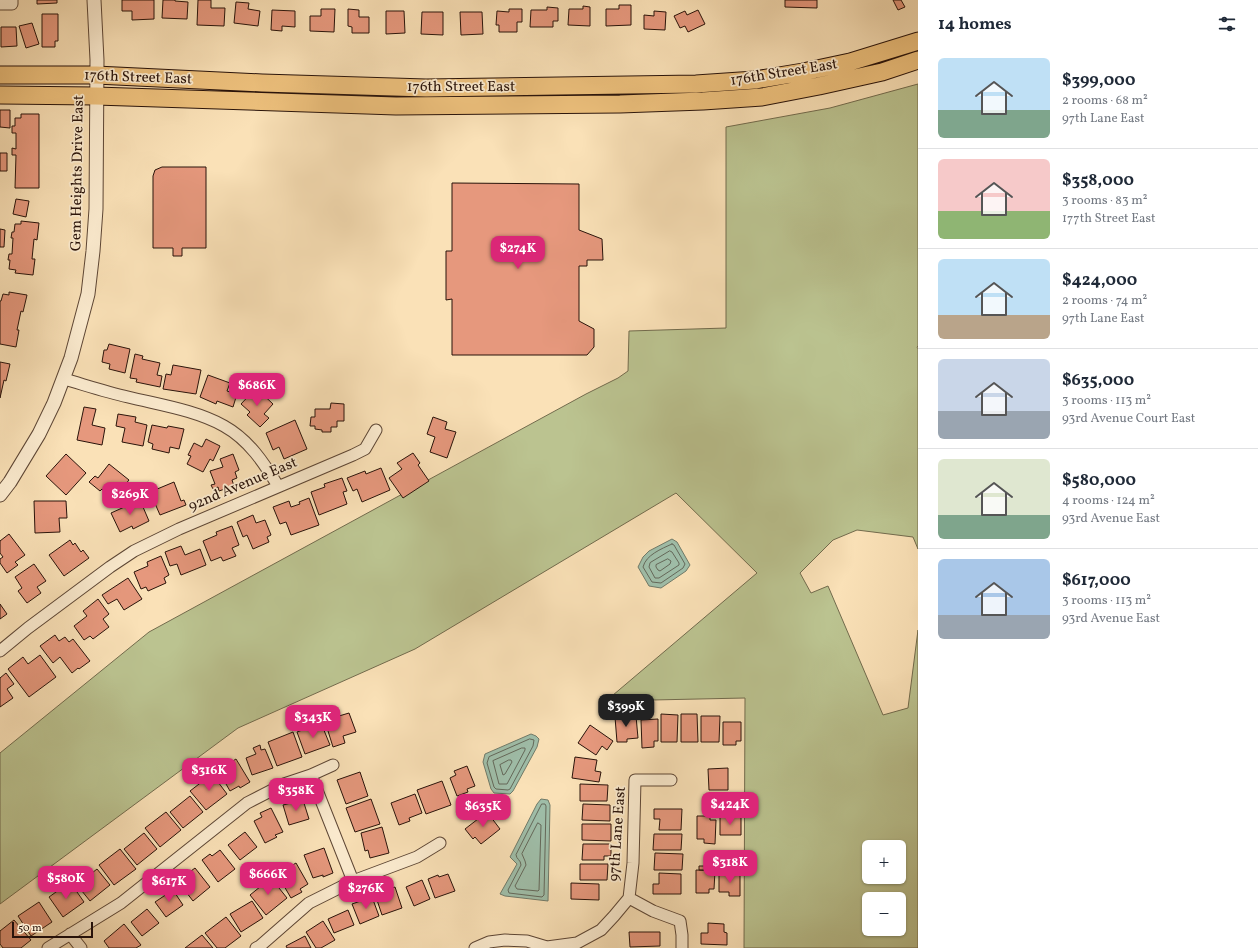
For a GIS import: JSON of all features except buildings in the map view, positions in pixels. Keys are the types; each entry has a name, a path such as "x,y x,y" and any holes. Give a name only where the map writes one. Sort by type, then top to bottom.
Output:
{"main road":[{"name":"176th Street East","path":"0,75 96,75 262,83 426,88 696,84 755,80 803,72 850,62 918,41"},
{"name":"176th Street East","path":"0,95 96,96 396,106 620,104 703,101 762,97 882,72 918,60"}],"street":[{"name":"Gem Heights Drive East","path":"0,495 10,482 39,434 64,379 88,294 96,209 97,60 94,0"},
{"path":"0,4 12,2"},
{"path":"64,379 128,398 193,413 224,426 253,449 278,486"},
{"name":"92nd Avenue East","path":"0,651 28,628 134,551 179,529 365,449 376,430"},
{"path":"48,948 121,903 247,803 284,784 311,775 333,765"},
{"path":"311,775 353,881"},
{"name":"97th Lane East","path":"629,898 633,863 635,780 671,780"},
{"path":"259,947 309,903 353,881 417,857 440,843"},
{"path":"474,948 489,942 505,940 526,940 547,947 577,943 601,930 629,898 653,911 680,921 682,948"},
{"path":"70,934 81,948"}],"green space":[{"path":"918,84 918,549 913,537 857,530 833,540 800,573 811,593 828,586 883,715 908,708 918,630 918,948 744,948 745,698 606,701 757,573 676,493 415,649 238,728 0,904 0,753 149,632 618,378 628,371 629,331 726,328 726,127 830,108"}],"water":[{"path":"672,539 677,542 690,565 686,571 661,588 649,586 638,567 643,557 649,551"},
{"path":"531,734 539,739 537,747 513,791 510,794 494,793 491,789 483,762 485,754"},
{"path":"541,799 548,800 550,805 548,901 505,896 500,894 517,864 510,857"}]}
